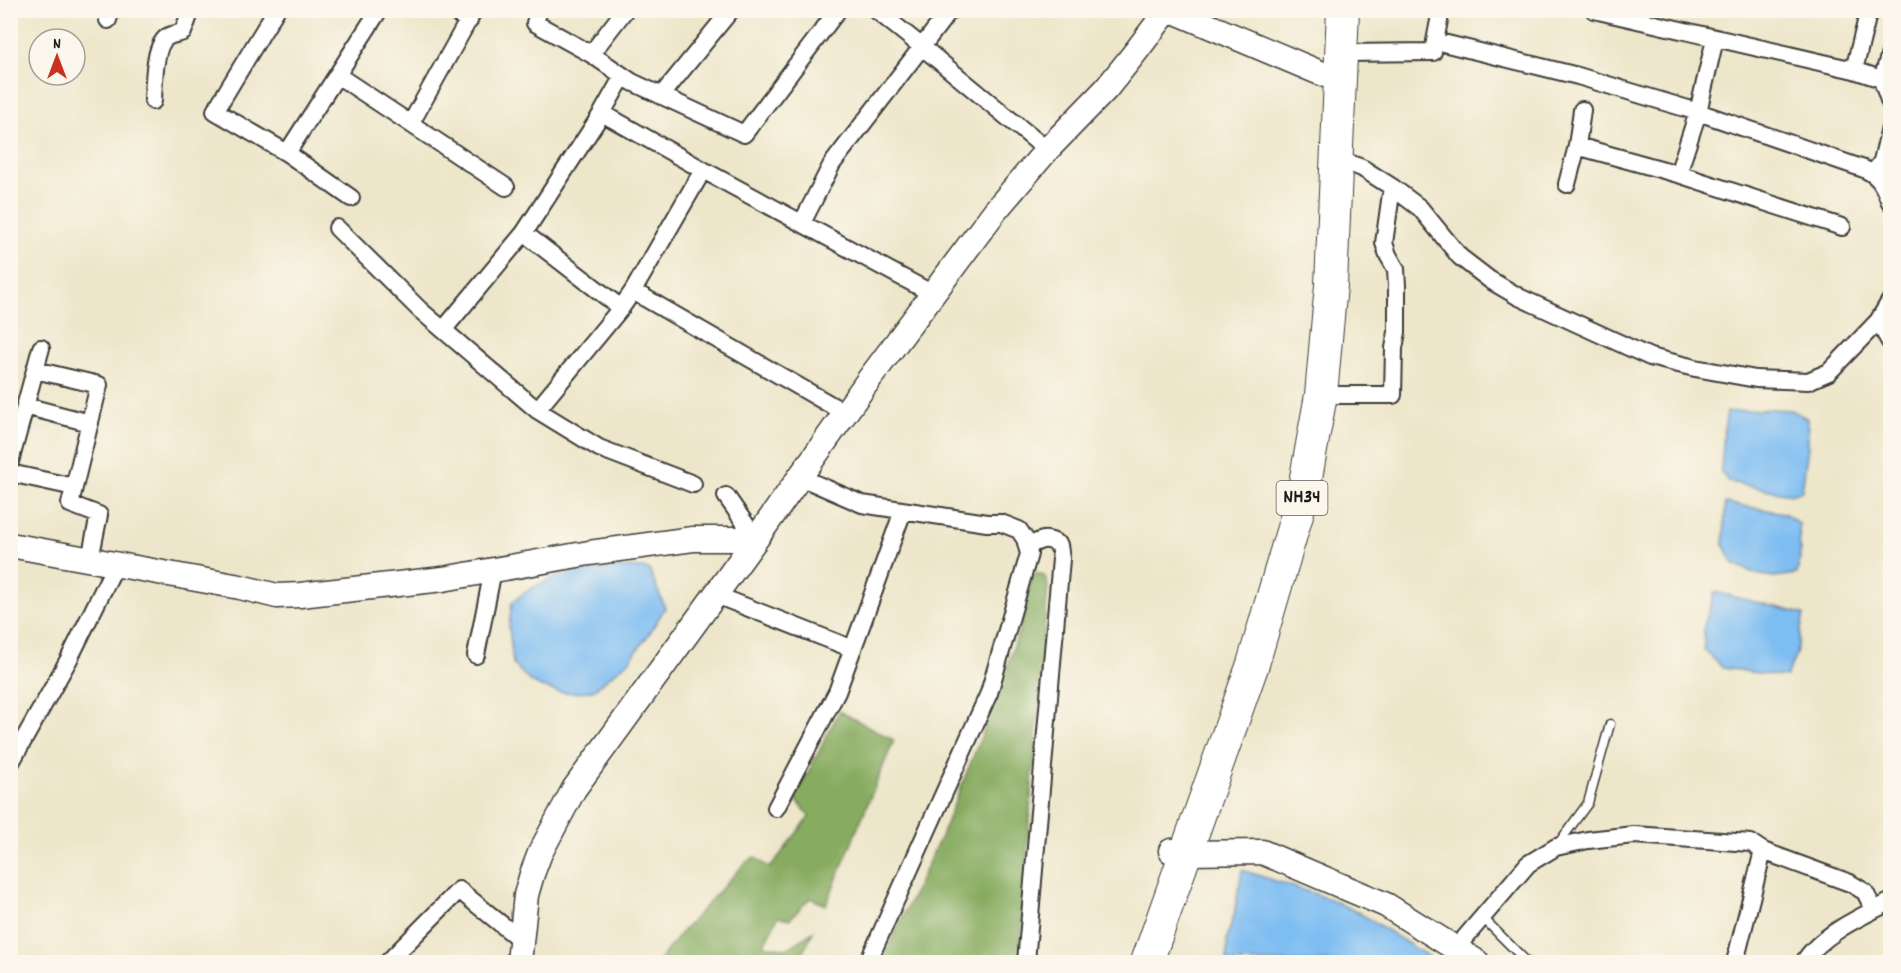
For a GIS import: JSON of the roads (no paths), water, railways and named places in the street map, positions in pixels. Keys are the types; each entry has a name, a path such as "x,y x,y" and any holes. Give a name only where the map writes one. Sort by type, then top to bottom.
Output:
{"highway":[{"name":"NH34","path":"1147,963 1179,852 1192,795 1227,692 1288,490 1313,395 1330,285 1336,158 1329,10"},
{"name":"NH34","path":"1313,395 1309,367 1333,64 1343,10"},
{"name":"NH34","path":"1132,963 1179,852"}],"street":[{"path":"153,101 158,51 162,42 169,36 183,32 191,10"},
{"path":"276,10 215,111 287,153 351,198"},
{"path":"287,153 379,10"},
{"path":"411,123 471,16 452,10"},
{"path":"538,10 535,22 591,54 623,76 744,134 838,10"},
{"path":"591,54 625,10"},
{"path":"661,96 731,10"},
{"path":"876,10 1047,150"},
{"path":"802,223 832,164 950,10"},
{"path":"521,952 526,895 532,874 540,853 574,789 717,594 845,413 995,211 1047,150 1106,89 1162,13 1176,12 1333,64 1433,52 1441,10"},
{"path":"1594,10 1854,70 1886,81"},
{"path":"1854,70 1869,10"},
{"path":"1678,174 1698,112 1715,39"},
{"path":"1435,41 1578,76 1698,112 1874,173 1882,181 1890,202"},
{"path":"1890,53 1886,81 1890,104"},
{"path":"337,75 506,187"},
{"path":"444,329 524,233 602,113 623,76"},
{"path":"1567,184 1577,146 1582,110"},
{"path":"602,113 933,294"},
{"path":"1874,173 1882,161 1890,128"},
{"path":"1577,146 1678,174 1842,227"},
{"path":"1336,158 1362,168 1420,208 1460,257 1490,279 1519,297 1650,357 1756,379 1808,381 1829,372 1878,321 1890,301"},
{"path":"537,410 633,291 703,170"},
{"path":"1313,395 1393,394 1396,269 1384,243 1392,187"},
{"path":"337,228 420,310 537,410 599,447 693,484"},
{"path":"524,233 621,308"},
{"path":"633,291 845,413"},
{"path":"1878,321 1890,342"},
{"path":"10,462 40,348"},
{"path":"35,370 99,385 70,504 99,515 90,559"},
{"path":"25,406 90,423"},
{"path":"10,473 74,487"},
{"path":"800,477 862,504 987,523 1001,523 1019,530 1029,554 989,693 868,963"},
{"path":"726,496 756,539"},
{"path":"776,808 837,692 903,511"},
{"path":"10,545 240,587 277,596 431,581 589,553 693,538 756,539"},
{"path":"1026,963 1061,559 1059,545 1051,540 1039,540 1027,547"},
{"path":"10,764 69,659 116,564"},
{"path":"476,656 493,570"},
{"path":"717,594 853,649"},
{"path":"1456,948 1528,864 1556,847 1635,834 1751,843 1763,851 1850,883 1865,892 1874,910"},
{"path":"1735,963 1763,851"},
{"path":"1179,852 1262,852 1386,905 1477,963"},
{"path":"388,963 459,890 521,952"},
{"path":"1804,963 1810,952 1847,923 1890,902"}],"lane":[{"path":"1556,847 1588,803 1610,724"},
{"path":"1483,918 1527,963"}],"water":[{"path":"1792,410 1808,419 1808,446 1802,491 1790,494 1729,482 1721,472 1727,412"},
{"path":"1725,503 1784,513 1799,524 1800,558 1797,574 1774,577 1756,574 1734,564 1724,546"},
{"path":"629,567 649,569 665,608 629,661 593,690 576,693 558,692 541,687 531,682 513,664 509,626 512,602 553,578 581,571"},
{"path":"1715,592 1804,614 1796,655 1786,677 1723,668 1704,650 1704,626"},
{"path":"1242,870 1330,899 1361,914 1437,962 1227,962 1227,938 1234,915"}]}
